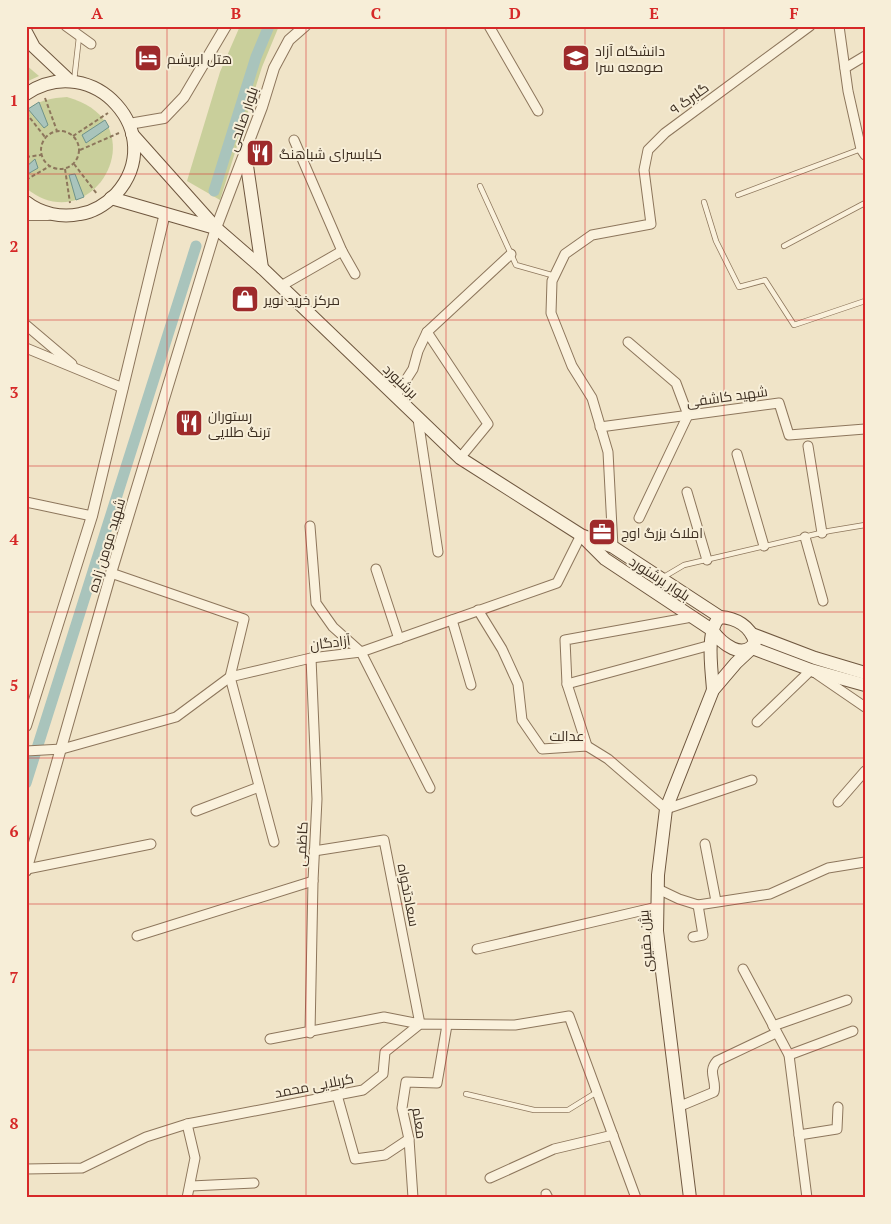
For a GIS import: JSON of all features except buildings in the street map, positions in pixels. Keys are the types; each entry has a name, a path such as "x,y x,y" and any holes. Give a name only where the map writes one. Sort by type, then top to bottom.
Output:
{"main road":[{"path":"26,32 34,47 72,81"},
{"name":"برشنورد","path":"72,81 97,88 119,107 130,129 216,228 262,268 460,458 581,535"},
{"path":"26,94 41,86 72,81"},
{"path":"26,202 40,210 67,216 94,210 108,201 128,176 134,148 130,129"},
{"path":"245,152 262,268"},
{"name":"برشنورد","path":"108,201 165,213 216,228"},
{"name":"بلوار برشنورد","path":"581,535 613,547 720,617 737,621 752,634"},
{"name":"بلوار برشنورد","path":"581,535 605,559 712,630 726,645 737,650 752,648"},
{"path":"713,690 712,630 714,623 720,617"},
{"path":"713,690 736,663 752,648 755,642 752,634"},
{"path":"752,634 815,658 865,673"},
{"path":"752,648 811,670 865,685"},
{"name":"بیژن حقیری","path":"690,1198 657,931 657,908 666,809 713,690"}],"street":[{"path":"66,26 91,44"},
{"path":"130,129 164,118 184,97 226,26"},
{"name":"بلوار صالحی","path":"216,228 274,68 289,40 305,26"},
{"path":"488,26 538,111"},
{"name":"گلبرگ ۹","path":"554,276 565,254 592,235 651,224 644,170 648,150 664,133 810,26"},
{"path":"839,26 845,68 863,152"},
{"path":"845,68 865,56"},
{"path":"294,140 342,251 355,274"},
{"path":"26,726 92,516 165,213"},
{"path":"26,215 67,216"},
{"name":"شهید مومن زاده","path":"27,870 111,573 216,228"},
{"path":"281,286 342,251"},
{"path":"395,397 413,369 418,351 428,332 511,254"},
{"path":"554,276 550,313 572,366 592,398 608,452 613,547"},
{"path":"26,325 77,369"},
{"path":"428,332 488,424 460,458"},
{"path":"628,342 676,383 688,415 640,518"},
{"path":"26,348 122,388"},
{"name":"شهید کاشفی","path":"600,427 780,403 789,435 865,429"},
{"path":"418,419 438,552"},
{"path":"808,446 822,533"},
{"path":"737,454 764,546"},
{"path":"686,492 707,560"},
{"path":"26,502 92,516"},
{"path":"310,526 316,603 334,627 361,652 430,788"},
{"name":"آزادگان","path":"29,751 62,749 176,717 230,677 311,658 361,652 557,582 581,535"},
{"path":"805,537 823,600"},
{"path":"376,569 399,639"},
{"path":"111,573 244,618 230,677 274,842"},
{"name":"عدالت","path":"478,610 502,649 518,684 522,720 542,749 587,746 608,759 666,809"},
{"path":"587,746 567,684 565,640 692,617"},
{"path":"452,620 471,685"},
{"path":"567,684 711,645"},
{"name":"کاظمی","path":"310,1033 313,880 317,799 311,658"},
{"path":"757,722 811,670 865,707"},
{"path":"838,802 865,770"},
{"path":"666,809 752,780"},
{"path":"196,811 259,787"},
{"name":"سعادتخواه","path":"314,852 384,840 420,1024"},
{"path":"27,870 151,844"},
{"path":"705,844 716,901"},
{"path":"658,889 698,905 770,894 828,868 865,862"},
{"path":"137,936 313,880"},
{"path":"692,937 703,935 698,905"},
{"path":"477,949 657,908"},
{"path":"743,969 789,1055 807,1198"},
{"path":"678,1107 714,1092 715,1087 711,1072 712,1067 717,1061 774,1029 847,1000"},
{"path":"270,1039 310,1033 384,1016 420,1024 515,1025 569,1016 636,1198"},
{"name":"کربلایی محمد","path":"26,1169 82,1168 146,1137 187,1124 363,1090 383,1074 385,1052 420,1024"},
{"name":"معلم","path":"413,1198 409,1139 402,1108 406,1082 437,1083 447,1024"},
{"path":"789,1055 853,1031"},
{"path":"337,1095 355,1159 385,1155 409,1139"},
{"path":"799,1135 837,1129 838,1107"},
{"path":"187,1124 195,1158 191,1186 187,1198"},
{"path":"490,1178 554,1149 612,1134"},
{"path":"191,1186 254,1183"}],"lane":[{"path":"72,81 79,36"},
{"path":"738,195 863,152"},
{"path":"480,186 516,266 554,276"},
{"path":"704,202 716,241 739,287 766,280 794,325 865,301"},
{"path":"784,246 865,203"},
{"path":"661,579 684,565 865,525"},
{"path":"466,1094 534,1110 568,1110 597,1092"}],"path":[{"path":"41,86 57,131"},
{"path":"73,136 119,107"},
{"path":"26,113 45,138"},
{"path":"26,180 50,166 65,169 74,164 80,150 130,129"},
{"path":"50,166 42,155 42,143 45,138 57,131 63,131 73,136 80,150"},
{"path":"26,158 42,155"},
{"path":"74,164 108,201"},
{"path":"65,169 67,216"}],"green space":[{"path":"240,26 279,26 262,67 220,200 187,181 220,72"},
{"path":"26,65 39,76 26,82"},
{"path":"67,97 95,111 110,130 113,152 106,173 93,190 73,201 51,201 26,188 26,111 35,104 45,100"}],"water":[{"path":"39,102 48,125 44,128 28,109"},
{"path":"105,120 109,127 86,143 82,135"},
{"path":"35,159 38,168 26,175 26,167"},
{"path":"75,174 84,197 76,200 69,175"}],"waterway":[{"path":"214,191 256,57 269,26"},
{"path":"26,783 196,246"}],"place":[{"name":"هتل ابریشم","path":"148,58"},
{"name":"دانشگاه آزاد صومعه سرا","path":"576,58"},
{"name":"کبابسرای شباهنگ","path":"260,153"},
{"name":"مرکز خرید نویر","path":"245,299"},
{"name":"رستوران ترنگ طلایی","path":"189,423"},
{"name":"املاک بزرگ اوج","path":"602,532"}]}
